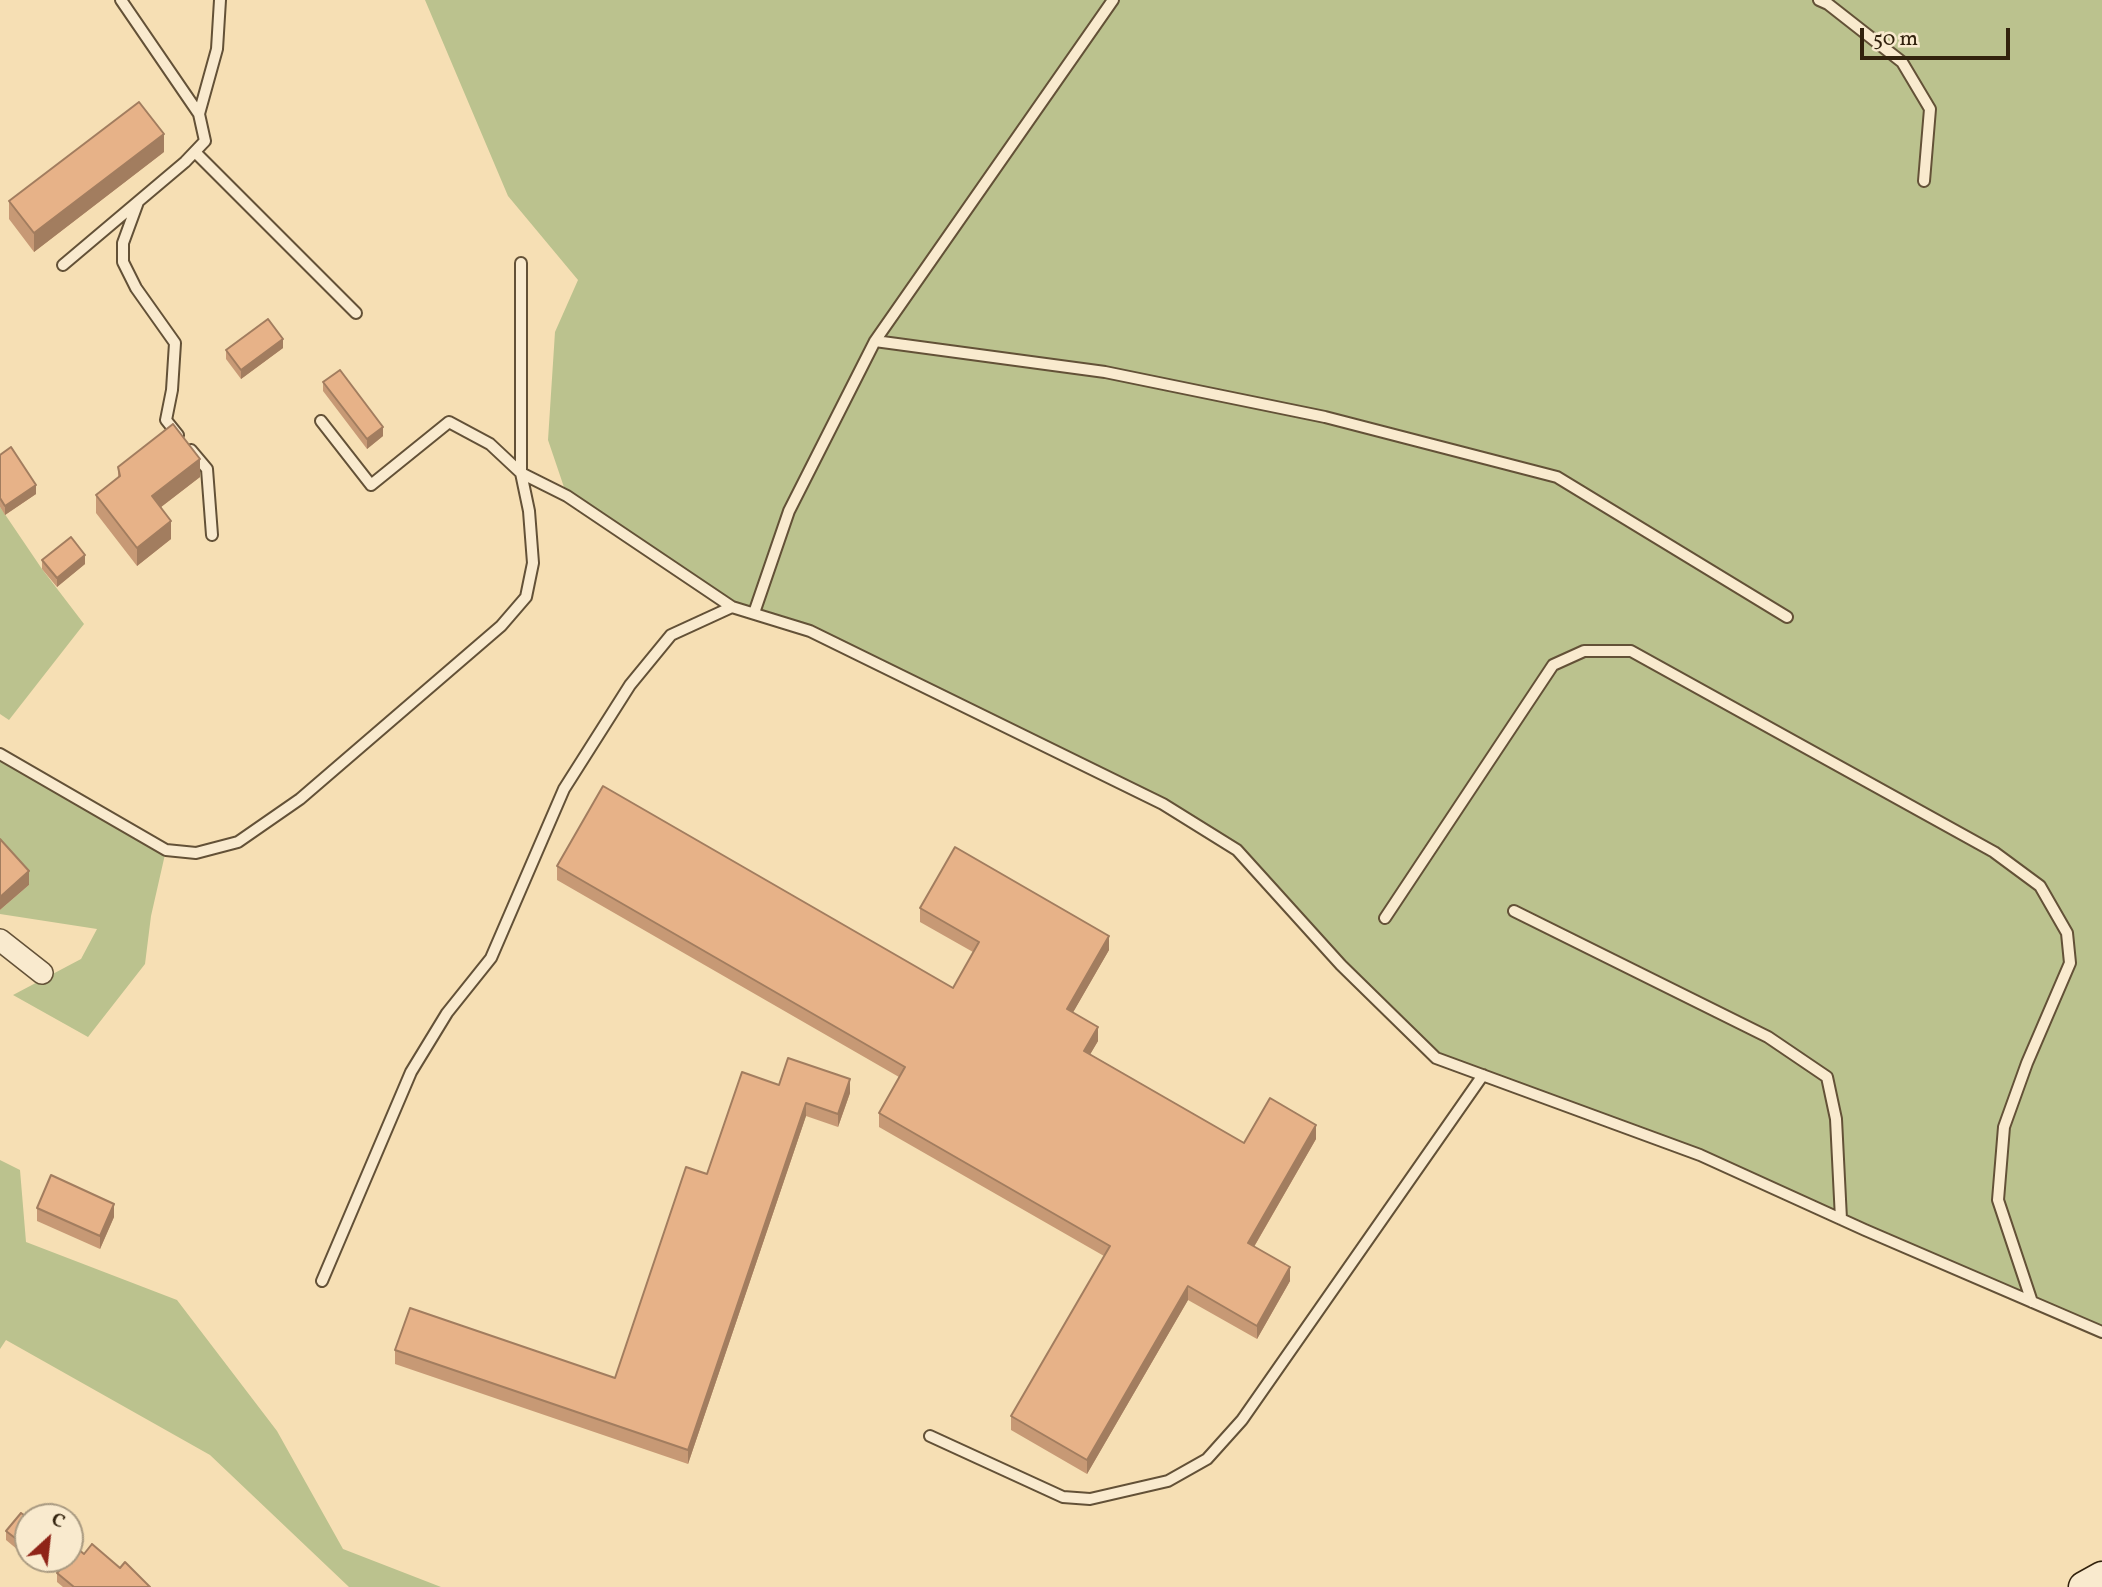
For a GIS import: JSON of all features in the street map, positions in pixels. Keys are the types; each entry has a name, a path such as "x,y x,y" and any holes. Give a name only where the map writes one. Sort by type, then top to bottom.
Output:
{"main road":[{"path":"2084,1587 2102,1577"}],"street":[{"path":"0,940 42,973"}],"lane":[{"path":"63,265 205,141 199,114 121,0"},
{"path":"199,114 217,49 220,0"},
{"path":"754,614 789,511 875,341 1113,0"},
{"path":"1819,0 1828,4 1902,62 1930,109 1924,181"},
{"path":"195,152 356,313"},
{"path":"138,202 123,243 123,262 136,288 175,343 173,390 166,420 206,469 212,535"},
{"path":"0,754 166,850 197,853 238,842 300,799 501,626 526,597 533,564 529,511 521,474 521,263"},
{"path":"875,341 1105,372 1325,416 1557,477 1787,617"},
{"path":"321,421 370,485 449,422 490,444 521,474 567,496 732,607 810,631 1163,804 1237,850 1341,965 1436,1058 1700,1155 2102,1332"},
{"path":"322,1281 411,1072 447,1013 491,958 564,789 630,685 671,635 732,607"},
{"path":"1385,918 1553,665 1584,651 1631,652 1994,852 2040,886 2067,933 2070,963 2027,1063 2004,1127 1998,1200 2032,1302"},
{"path":"1514,911 1768,1037 1826,1077 1836,1119 1842,1219"},
{"path":"930,1436 1063,1497 1090,1499 1168,1481 1207,1459 1242,1420 1483,1075"}],"green space":[{"path":"425,0 2102,0 2102,1332 1700,1155 1436,1058 1237,850 1163,804 810,631 732,607 567,496 548,440 555,332 578,280 508,196"},
{"path":"0,507 84,624 9,720 0,714"},
{"path":"0,754 166,850 151,916 145,964 88,1037 13,995 81,959 97,929 0,914 0,910 29,885 0,853"},
{"path":"0,1160 20,1170 26,1242 177,1300 277,1431 343,1549 441,1587 349,1587 210,1455 6,1340 0,1349"}],"building":[{"path":"139,102 164,134 34,233 9,201"},
{"path":"268,319 283,339 241,370 226,350"},
{"path":"340,370 383,427 367,439 323,382"},
{"path":"173,424 200,459 152,496 171,521 137,548 96,495 120,476 118,467"},
{"path":"11,447 36,485 5,506 0,498 0,455"},
{"path":"71,537 85,555 57,578 42,560"},
{"path":"603,786 953,988 979,942 920,908 955,847 1109,936 1067,1009 1098,1027 1084,1051 1244,1143 1270,1098 1316,1125 1248,1243 1290,1267 1257,1326 1188,1286 1087,1460 1011,1416 1110,1246 879,1113 905,1067 557,866"},
{"path":"0,839 29,871 0,897"},
{"path":"788,1058 850,1079 838,1114 806,1103 688,1450 395,1350 410,1308 615,1378 686,1167 707,1174 742,1072 779,1085"},
{"path":"51,1175 114,1204 100,1236 37,1208"},
{"path":"14,1521 14,1537 6,1531"},
{"path":"92,1544 120,1568 125,1562 150,1587 74,1587 57,1573 84,1573 84,1554"}]}
